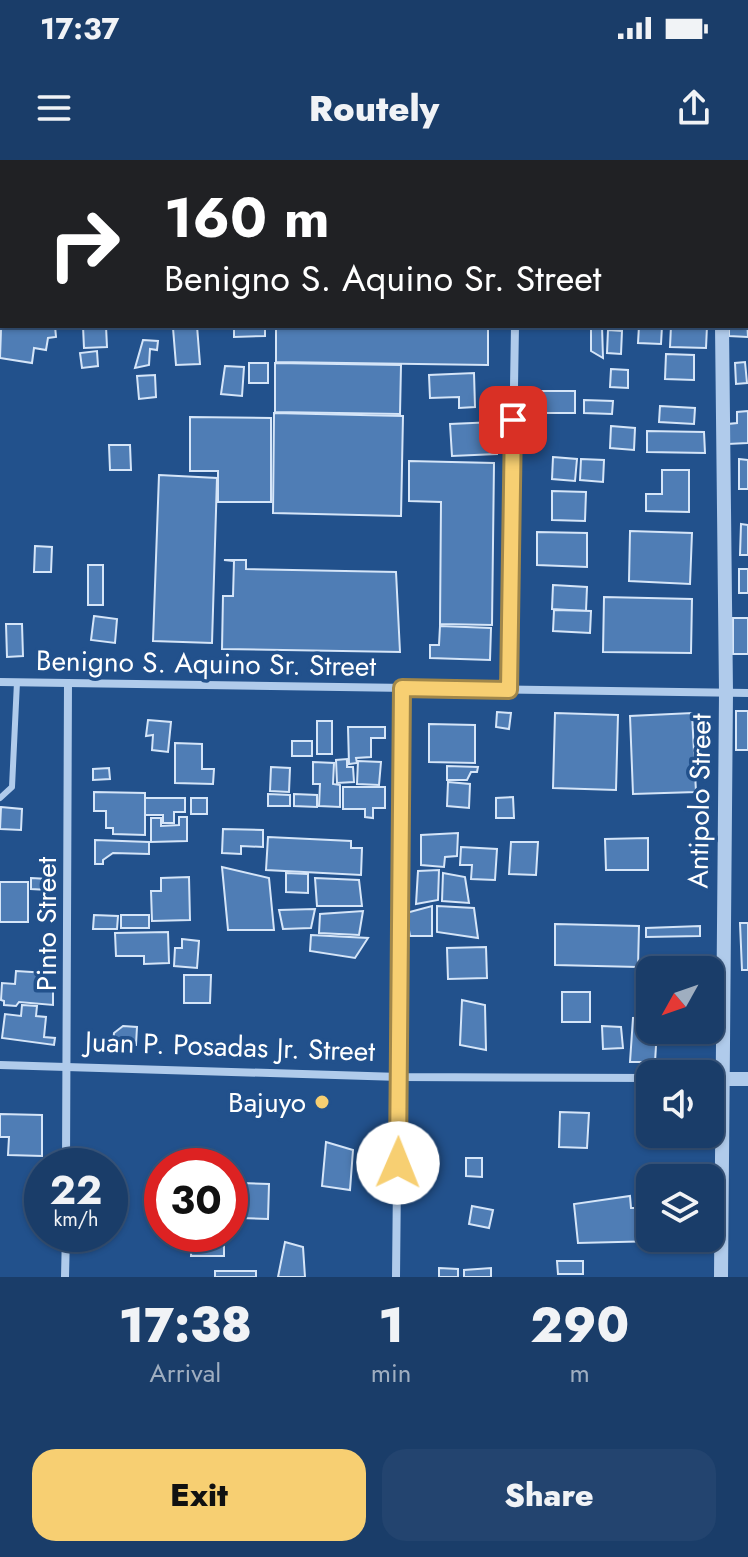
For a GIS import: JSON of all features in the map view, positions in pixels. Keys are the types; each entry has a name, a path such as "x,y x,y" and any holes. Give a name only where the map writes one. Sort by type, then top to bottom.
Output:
{"street":[{"path":"509,690 515,328"},
{"name":"Antipolo Street","path":"716,1060 726,693 722,328"},
{"name":"Benigno S. Aquino Sr. Street","path":"0,682 748,693"},
{"name":"Pinto Street","path":"66,1148 68,683"},
{"path":"396,1277 402,688"},
{"name":"Juan P. Posadas Jr. Street","path":"0,1065 400,1077 636,1078"},
{"path":"724,1079 748,1079"},
{"name":"Antipolo Street","path":"718,1148 721,1277"},
{"path":"65,1277 66,1252"}],"lane":[{"path":"0,798 12,787 17,682"}],"building":[{"path":"1,328 55,328 56,337 48,338 46,350 34,348 32,363 0,358"},
{"path":"83,328 106,328 107,347 84,348"},
{"path":"173,328 197,328 200,364 176,365"},
{"path":"234,328 265,328 265,336 234,337"},
{"path":"276,328 488,328 488,365 276,362"},
{"path":"591,328 602,328 603,358 591,351"},
{"path":"639,328 662,328 661,344 638,343"},
{"path":"671,328 707,328 706,348 670,347"},
{"path":"729,328 748,328 748,337 729,336"},
{"path":"608,330 622,331 621,354 607,353"},
{"path":"143,340 158,341 157,350 150,349 149,365 135,368"},
{"path":"97,351 98,366 82,368 80,353"},
{"path":"666,354 694,355 694,380 665,379"},
{"path":"745,362 747,383 736,384 735,363"},
{"path":"249,363 268,363 268,383 249,383"},
{"path":"275,363 401,365 400,414 275,412"},
{"path":"225,366 244,367 242,396 221,394"},
{"path":"611,369 628,370 628,388 610,387"},
{"path":"474,373 475,407 459,408 459,397 430,398 429,375"},
{"path":"155,375 156,397 139,399 137,376"},
{"path":"534,391 575,391 575,413 534,413"},
{"path":"584,400 613,401 612,414 584,413"},
{"path":"660,406 695,408 694,424 659,422"},
{"path":"748,411 748,443 728,444 728,424 737,423 737,412"},
{"path":"274,413 403,416 401,516 273,513"},
{"path":"190,417 271,418 271,502 218,502 218,471 190,471"},
{"path":"495,422 497,454 452,456 450,424"},
{"path":"611,426 635,428 634,450 610,448"},
{"path":"647,431 704,432 705,453 647,452"},
{"path":"109,445 130,445 131,470 110,470"},
{"path":"553,457 577,459 575,481 552,479"},
{"path":"581,459 604,460 603,482 580,480"},
{"path":"739,459 748,460 748,489 739,489"},
{"path":"409,461 494,463 492,625 440,624 441,502 409,501"},
{"path":"662,470 689,470 689,512 646,511 646,494 662,494"},
{"path":"159,475 217,478 212,643 153,641"},
{"path":"552,491 586,492 585,521 552,520"},
{"path":"741,524 748,525 748,555 740,555"},
{"path":"630,531 692,533 690,584 629,581"},
{"path":"537,532 587,533 587,567 537,565"},
{"path":"35,546 52,547 51,572 34,572"},
{"path":"224,560 246,560 246,569 396,572 400,652 222,649 223,596 233,596 234,561"},
{"path":"88,565 103,565 103,605 88,605"},
{"path":"739,569 748,569 748,593 739,593"},
{"path":"553,585 587,587 586,611 552,609"},
{"path":"604,597 692,599 691,653 603,652"},
{"path":"554,610 591,611 590,633 553,631"},
{"path":"94,616 117,619 115,643 91,640"},
{"path":"733,618 748,618 748,654 733,654"},
{"path":"6,624 22,624 23,656 7,657"},
{"path":"440,626 491,628 490,660 430,658 430,645 439,645"},
{"path":"736,711 748,711 748,750 736,750"},
{"path":"497,712 511,713 509,729 496,727"},
{"path":"555,713 618,715 616,790 553,788"},
{"path":"692,713 696,792 633,794 630,716"},
{"path":"148,720 171,722 168,752 152,750 153,735 146,736"},
{"path":"317,721 332,721 332,754 317,754"},
{"path":"429,724 475,725 475,763 429,762"},
{"path":"348,727 385,727 385,738 371,738 371,757 356,758 357,763 349,764"},
{"path":"292,741 312,741 312,756 292,756"},
{"path":"175,743 202,744 202,769 214,769 213,784 175,783"},
{"path":"347,759 347,767 353,767 354,782 337,783 336,760"},
{"path":"358,761 381,762 379,785 357,784"},
{"path":"313,762 334,763 333,784 340,785 340,807 319,806 320,784 313,784"},
{"path":"447,766 478,767 477,772 471,772 467,780 447,780"},
{"path":"271,767 290,768 289,792 270,791"},
{"path":"109,768 110,779 93,780 93,769"},
{"path":"448,782 470,784 469,808 447,806"},
{"path":"343,787 385,787 385,808 373,808 373,818 365,817 365,809 343,809"},
{"path":"94,792 145,793 145,835 113,834 113,828 106,828 106,811 94,811"},
{"path":"268,794 290,795 290,806 268,806"},
{"path":"294,794 317,795 317,807 294,806"},
{"path":"513,797 514,818 496,818 496,798"},
{"path":"145,798 185,798 185,812 174,812 174,823 163,823 163,815 145,815"},
{"path":"191,798 207,798 207,814 191,814"},
{"path":"1,807 22,809 21,830 0,829"},
{"path":"179,817 187,817 187,841 151,842 151,818 161,818 161,826 179,825"},
{"path":"223,829 263,830 263,847 241,846 241,854 222,853"},
{"path":"458,833 457,856 445,857 444,867 421,865 421,835"},
{"path":"268,837 351,841 351,848 362,848 361,875 266,870"},
{"path":"648,838 648,870 606,870 605,839"},
{"path":"95,840 149,842 149,854 113,853 103,860 103,864 95,864"},
{"path":"511,842 538,842 536,875 509,874"},
{"path":"461,847 497,849 495,880 471,879 472,865 460,865"},
{"path":"222,867 269,878 274,930 228,930"},
{"path":"439,870 438,900 416,904 418,871"},
{"path":"286,873 308,874 308,893 286,892"},
{"path":"443,873 465,877 469,903 442,901"},
{"path":"189,877 190,920 152,921 151,891 161,891 161,878"},
{"path":"31,878 48,879 48,890 31,889"},
{"path":"315,878 359,880 362,906 317,906"},
{"path":"0,882 28,882 28,922 0,922"},
{"path":"432,906 432,936 410,936 406,913"},
{"path":"437,906 474,908 478,938 437,932"},
{"path":"315,909 311,928 283,929 279,910"},
{"path":"363,911 359,935 319,933 320,914"},
{"path":"94,915 118,916 117,929 93,929"},
{"path":"121,915 149,915 149,928 121,928"},
{"path":"740,923 748,923 748,970 742,970"},
{"path":"555,924 639,926 636,967 555,965"},
{"path":"700,926 700,936 646,937 646,928"},
{"path":"168,932 169,963 144,964 144,956 116,956 115,933"},
{"path":"311,935 368,938 355,958 310,951"},
{"path":"182,939 199,941 197,968 174,966 175,948 182,948"},
{"path":"486,947 487,978 448,979 447,948"},
{"path":"16,971 47,973 46,985 53,985 53,1005 19,1002 16,1006 4,1005 1,1000 2,983 15,984"},
{"path":"184,975 211,975 210,1003 184,1003"},
{"path":"562,992 590,992 590,1022 562,1022"},
{"path":"462,1000 485,1005 486,1050 460,1045"},
{"path":"22,1005 37,1006 36,1016 46,1017 44,1037 55,1038 54,1045 2,1038 5,1014 21,1016"},
{"path":"633,1018 636,1018 636,1044 656,1044 655,1060 630,1062"},
{"path":"123,1026 137,1027 136,1045 113,1043 114,1033"},
{"path":"602,1026 621,1027 623,1048 603,1049"},
{"path":"560,1112 589,1113 587,1148 559,1147"},
{"path":"0,1114 42,1115 42,1148 24,1148 24,1155 8,1155 9,1137 0,1137"},
{"path":"326,1142 353,1150 350,1190 322,1186"},
{"path":"466,1158 482,1158 482,1177 466,1176"},
{"path":"248,1183 269,1184 268,1219 248,1218"},
{"path":"630,1196 631,1208 636,1208 636,1242 578,1243 574,1204"},
{"path":"472,1206 493,1210 489,1228 469,1224"},
{"path":"285,1242 303,1247 305,1277 278,1277"},
{"path":"191,1252 224,1252 224,1256 191,1256"},
{"path":"557,1261 583,1261 583,1274 558,1274"},
{"path":"439,1268 458,1269 458,1277 439,1277"},
{"path":"491,1268 491,1277 464,1277 464,1270"},
{"path":"215,1271 256,1271 256,1277 215,1277"}],"place":[{"name":"Bajuyo","path":"322,1102"}],"route":[{"path":"398,1163 402,688 509,690 513,420"}]}
